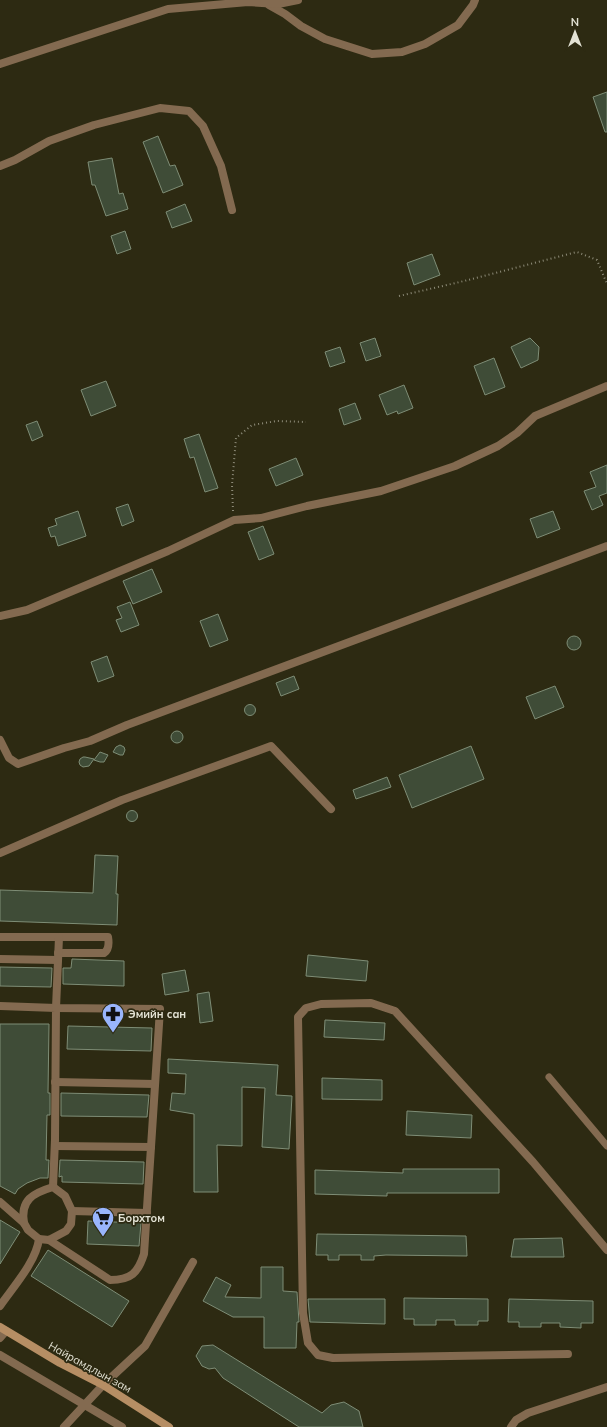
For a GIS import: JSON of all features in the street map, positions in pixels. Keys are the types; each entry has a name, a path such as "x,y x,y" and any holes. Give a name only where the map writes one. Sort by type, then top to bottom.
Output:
{"main road":[{"name":"Найрамдлын зам","path":"3,1329 60,1363 103,1385 169,1427"}],"street":[{"path":"0,64 168,9 248,2 278,4 298,0"},
{"path":"264,3 285,14 301,26 325,40 372,54 402,52 425,44 458,25 475,0"},
{"path":"0,166 16,160 49,141 94,125 160,108 189,110 203,126 221,166 232,210"},
{"path":"0,616 28,610 168,551 234,520 261,518 307,506 381,491 455,466 498,446 517,433 535,416 607,386"},
{"path":"0,740 9,758 18,764 64,748 90,741 127,725 607,546"},
{"path":"0,853 122,800 271,746 331,809"},
{"path":"0,937 108,937 109,943 107,951 104,953 0,958"},
{"path":"53,1187 55,1146 56,1008 59,937"},
{"path":"568,1354 333,1358 318,1355 308,1343 303,1313 298,1017 306,1008 321,1004 371,1003 395,1011 533,1162 607,1250"},
{"path":"0,1006 160,1009 144,1254 140,1266 135,1273 120,1280 110,1280 49,1240 39,1239 28,1230 24,1223 0,1202"},
{"path":"55,1082 155,1084"},
{"path":"55,1146 151,1147"},
{"path":"49,1240 66,1231 71,1224 72,1210 65,1196 53,1187"},
{"path":"24,1223 24,1210 27,1201 31,1196 40,1191 53,1187"},
{"path":"72,1210 147,1213"},
{"path":"0,1306 27,1267 38,1247 39,1239"},
{"path":"64,1427 103,1385 145,1346 193,1262"},
{"path":"0,1338 3,1329"},
{"path":"0,1355 122,1427"},
{"path":"511,1427 516,1420 528,1413 607,1387"}],"lane":[{"path":"549,1077 607,1146"}],"path":[{"path":"399,296 578,252 597,260 607,284"},
{"path":"234,520 232,485 236,438 252,425 277,420 306,422"}],"building":[{"path":"607,92 607,132 605,132 593,97"},
{"path":"158,136 170,166 175,165 183,185 163,193 143,142"},
{"path":"112,158 119,194 123,193 128,209 106,216 95,185 92,185 88,162"},
{"path":"185,204 192,221 172,228 166,212"},
{"path":"125,231 131,249 117,254 111,236"},
{"path":"432,254 440,275 414,285 407,263"},
{"path":"375,338 381,356 366,361 360,343"},
{"path":"530,338 539,347 538,360 521,368 511,347"},
{"path":"340,347 345,362 330,367 325,352"},
{"path":"494,358 505,387 485,395 474,366"},
{"path":"106,381 116,406 91,416 81,390"},
{"path":"404,385 413,408 398,414 397,411 387,415 379,395"},
{"path":"355,403 361,419 344,425 339,409"},
{"path":"37,421 43,436 32,441 26,425"},
{"path":"199,434 218,488 205,492 194,457 190,458 184,439"},
{"path":"296,458 303,475 276,486 269,469"},
{"path":"607,465 607,493 599,496 603,505 592,510 584,491 596,487 590,472"},
{"path":"128,504 134,521 122,526 116,508"},
{"path":"78,511 86,536 58,546 55,536 51,537 48,528 57,525 55,519"},
{"path":"553,511 560,529 537,538 530,519"},
{"path":"263,526 274,554 259,560 248,532"},
{"path":"152,569 162,592 133,604 123,581"},
{"path":"130,602 139,625 121,632 116,620 122,618 117,607"},
{"path":"218,614 228,640 210,647 200,621"},
{"path":"574,636 579,638 581,643 579,648 574,650 569,648 567,643 569,638"},
{"path":"107,656 114,676 98,682 91,662"},
{"path":"294,676 299,689 281,696 276,683"},
{"path":"555,686 564,707 535,719 526,697"},
{"path":"250,704 254,706 256,710 254,714 250,716 246,714 244,710 246,706"},
{"path":"175,731 179,731 183,737 179,743 175,743 171,739 171,735"},
{"path":"120,745 124,747 125,750 123,755 113,752 116,747"},
{"path":"471,746 484,779 412,808 399,775"},
{"path":"100,752 108,755 104,762 94,760"},
{"path":"83,757 94,759 89,766 83,767 79,762"},
{"path":"387,777 391,787 356,799 353,790"},
{"path":"130,811 134,811 136,812 136,820 130,821 127,818 127,814"},
{"path":"95,855 118,856 116,894 118,894 117,925 0,921 0,890 93,893"},
{"path":"308,955 368,961 366,981 306,976"},
{"path":"72,959 124,961 124,986 63,984 63,968 71,968"},
{"path":"0,967 52,968 51,987 0,986"},
{"path":"185,970 189,991 165,995 162,974"},
{"path":"209,992 213,1021 200,1023 197,994"},
{"path":"325,1020 385,1023 384,1040 324,1037"},
{"path":"0,1024 49,1024 48,1093 50,1093 50,1115 47,1115 46,1160 49,1160 48,1178 40,1178 27,1183 18,1189 15,1194 0,1186"},
{"path":"68,1026 152,1028 151,1051 67,1049"},
{"path":"168,1059 278,1065 276,1095 292,1096 289,1149 262,1147 265,1088 242,1087 242,1146 217,1145 218,1192 194,1192 194,1114 170,1110 172,1093 185,1094 186,1074 168,1073"},
{"path":"322,1078 382,1080 382,1100 322,1099"},
{"path":"61,1093 149,1095 147,1117 61,1116"},
{"path":"407,1111 472,1115 471,1138 406,1135"},
{"path":"60,1160 144,1162 143,1184 62,1182 62,1176 59,1177"},
{"path":"403,1169 499,1169 499,1193 387,1193 387,1196 315,1194 315,1170 403,1173"},
{"path":"0,1220 20,1232 0,1264"},
{"path":"88,1221 141,1223 139,1246 87,1244"},
{"path":"317,1234 466,1236 467,1256 386,1255 374,1256 374,1260 361,1260 361,1255 339,1255 339,1260 328,1260 328,1255 316,1255"},
{"path":"562,1238 564,1257 511,1257 514,1239"},
{"path":"48,1250 129,1301 112,1327 31,1276"},
{"path":"261,1267 283,1267 283,1291 297,1292 299,1322 297,1322 296,1348 264,1348 264,1317 233,1317 203,1301 216,1277 231,1285 225,1297 261,1298"},
{"path":"404,1298 488,1299 488,1321 478,1321 478,1325 455,1325 455,1320 436,1320 436,1325 414,1325 414,1319 404,1319"},
{"path":"308,1299 385,1299 385,1324 310,1322"},
{"path":"509,1299 593,1301 593,1323 581,1323 581,1328 560,1327 560,1323 541,1323 541,1327 519,1327 519,1322 508,1322"},
{"path":"213,1345 322,1413 331,1405 344,1402 359,1411 363,1427 299,1427 223,1378 215,1368 209,1369 202,1366 196,1356 202,1346"}],"place":[{"name":"Эмийн сан","path":"113,1034"},
{"name":"Борхтом","path":"103,1238"}]}
